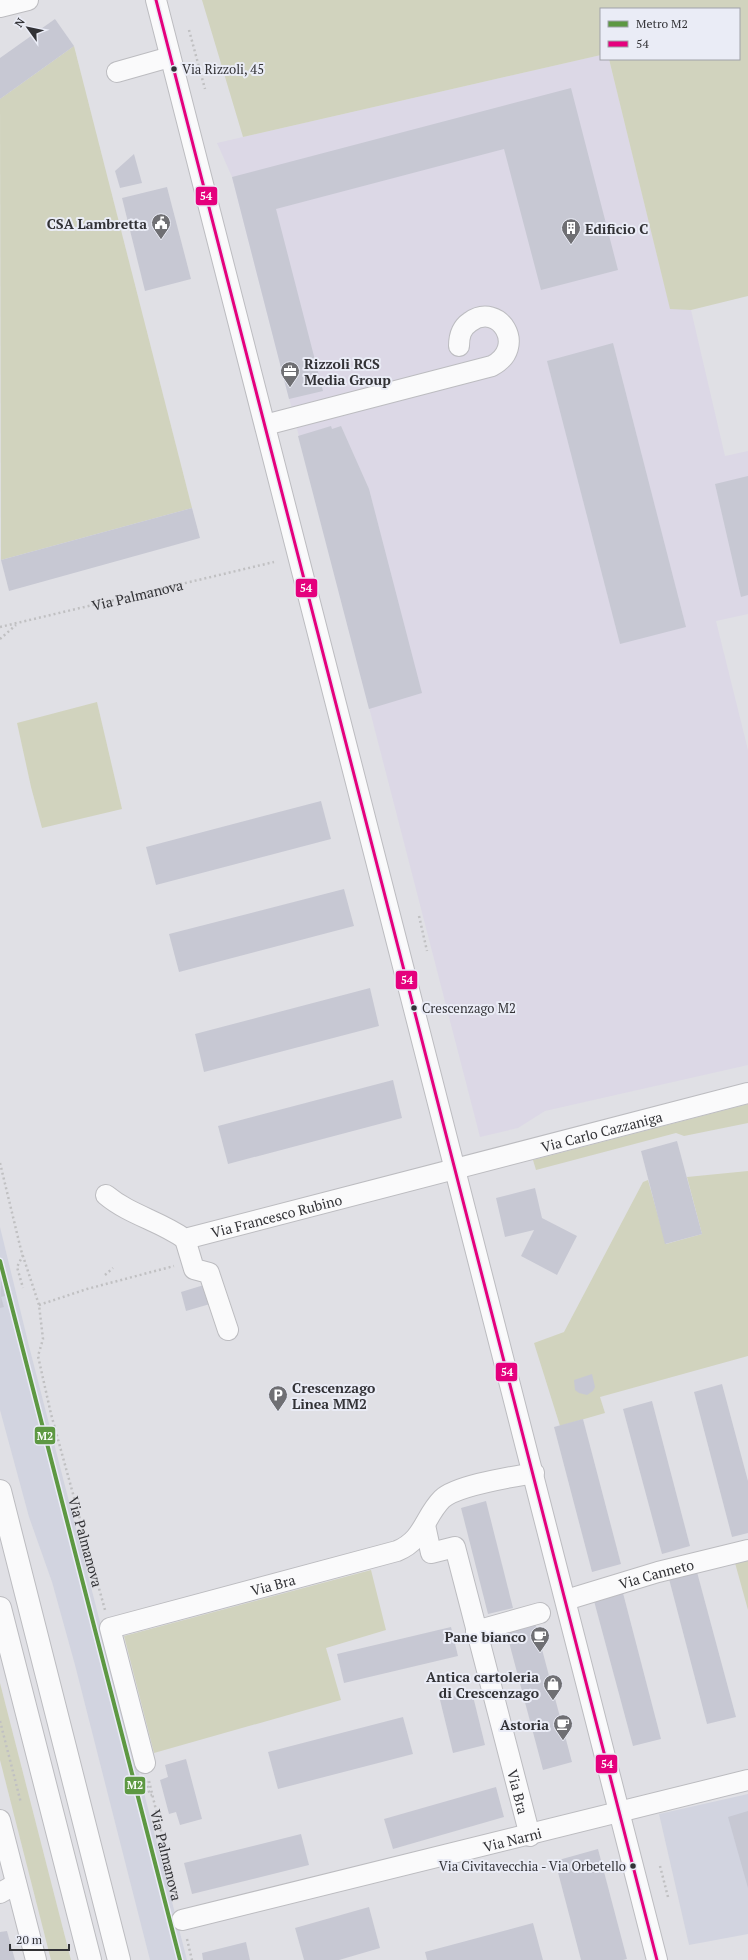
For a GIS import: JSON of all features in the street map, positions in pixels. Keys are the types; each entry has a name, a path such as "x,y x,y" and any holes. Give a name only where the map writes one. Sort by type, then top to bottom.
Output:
{"highway":[{"path":"0,1491 119,1960"},
{"path":"0,1608 90,1960"}],"street":[{"path":"0,7 28,0"},
{"path":"156,0 534,1473 657,1960"},
{"path":"116,72 170,57"},
{"path":"265,425 492,366 500,362 506,355 509,347 509,338 503,324 496,319 481,317 473,319 462,330 459,338 460,346"},
{"name":"Via Carlo Cazzaniga","path":"456,1169 748,1093"},
{"name":"Via Francesco Rubino","path":"185,1239 456,1169"},
{"path":"106,1195 119,1206 167,1227 185,1239 194,1269 209,1273 228,1330"},
{"name":"Via Bra","path":"110,1628 397,1551 414,1541 437,1504 452,1492 534,1473"},
{"name":"Via Bra","path":"425,1525 432,1553 455,1547 530,1836"},
{"name":"Via Canneto","path":"566,1600 658,1572 748,1550"},
{"path":"476,1630 540,1613"},
{"path":"110,1628 145,1763"},
{"name":"Via Narni","path":"182,1920 530,1836 620,1811 748,1780"},
{"path":"0,1820 8,1889 36,1960"}],"path":[{"path":"189,30 205,89"},
{"name":"Via Palmanova","path":"0,627 274,562"},
{"path":"0,639 17,624"},
{"path":"419,916 427,951"},
{"name":"Via Palmanova","path":"0,1163 22,1253 39,1305 44,1339 38,1356 51,1414 110,1628"},
{"path":"22,1253 23,1257 17,1267 23,1288"},
{"path":"39,1305 87,1289 192,1262"},
{"path":"105,1275 113,1268"},
{"path":"0,1721 21,1803"},
{"name":"Via Palmanova","path":"145,1763 151,1795 182,1920"},
{"path":"660,1866 668,1897"}],"shaded area":[{"path":"600,55 600,60 609,60 670,308 691,310 725,456 748,451 748,614 716,621 748,750 748,1065 545,1111 518,1128 480,1137 232,177 217,143"},
{"path":"0,1227 29,1346 187,1960 150,1960 75,1665 52,1582 29,1517 0,1410"},
{"path":"748,1794 748,1934 689,1945 659,1814"}],"green space":[{"path":"202,0 748,0 748,296 691,310 670,309 609,60 740,60 740,8 600,8 600,55 243,137"},
{"path":"74,46 192,508 1,560 0,99"},
{"path":"97,702 122,809 42,828 31,787 17,723"},
{"path":"748,1104 748,1123 684,1136 676,1133 536,1170 533,1160"},
{"path":"748,1171 748,1356 600,1397 605,1413 560,1426 534,1343 564,1332 643,1182 648,1180 666,1244 702,1234 687,1177"},
{"path":"748,1559 748,1610 735,1563"},
{"path":"371,1570 386,1630 326,1648 341,1700 154,1753 124,1636"},
{"path":"0,1683 71,1960 51,1960 0,1760"}],"building":[{"path":"55,19 74,46 0,99 0,58"},
{"path":"571,88 618,270 541,290 504,149 276,209 323,391 289,399 232,177"},
{"path":"134,154 142,183 120,188 115,171"},
{"path":"167,187 191,279 145,291 122,198"},
{"path":"613,343 686,627 620,644 547,361"},
{"path":"331,426 332,429 341,426 369,489 422,693 369,709 298,436"},
{"path":"748,476 748,595 741,597 715,484"},
{"path":"192,508 200,538 9,591 1,560"},
{"path":"321,801 331,839 156,885 146,847"},
{"path":"344,889 354,926 179,972 169,934"},
{"path":"370,988 379,1026 204,1072 195,1034"},
{"path":"393,1080 402,1118 228,1164 218,1126"},
{"path":"677,1141 702,1234 665,1244 641,1151"},
{"path":"535,1188 542,1218 577,1236 557,1275 521,1256 534,1230 505,1237 496,1198"},
{"path":"1,1278 5,1296 1,1297 4,1307 0,1308"},
{"path":"204,1285 210,1304 186,1311 181,1292"},
{"path":"592,1374 595,1387 593,1391 587,1395 579,1393 575,1390 574,1380"},
{"path":"722,1384 748,1481 748,1533 732,1537 694,1392"},
{"path":"652,1401 690,1546 662,1554 623,1409"},
{"path":"583,1419 621,1564 592,1572 554,1427"},
{"path":"486,1501 513,1608 488,1614 461,1508"},
{"path":"697,1572 736,1717 707,1724 669,1579"},
{"path":"623,1593 661,1739 633,1746 594,1601"},
{"path":"535,1623 572,1762 543,1770 506,1631"},
{"path":"451,1627 458,1656 344,1683 337,1654"},
{"path":"472,1692 485,1745 453,1753 440,1700"},
{"path":"403,1717 413,1754 278,1789 268,1752"},
{"path":"186,1759 202,1819 180,1825 176,1812 169,1814 160,1780 168,1777 165,1765"},
{"path":"496,1787 504,1817 393,1849 384,1819"},
{"path":"748,1811 748,1888 728,1817"},
{"path":"301,1834 309,1865 192,1894 184,1863"},
{"path":"598,1849 627,1959 623,1960 581,1960 555,1861"},
{"path":"369,1907 380,1948 339,1960 304,1960 295,1928"},
{"path":"533,1923 543,1960 427,1960 425,1952"},
{"path":"7,1931 15,1960 0,1960 0,1932"},
{"path":"246,1942 250,1960 203,1960 202,1953"}],"metro line":[{"name":"M2","path":"0,1261 180,1960"}],"transit line":[{"name":"54","path":"156,0 657,1960"}],"place":[{"name":"Via Rizzoli, 45","path":"174,69"},
{"name":"CSA Lambretta","path":"161,240"},
{"name":"Edificio C","path":"571,245"},
{"name":"Rizzoli RCS Media Group","path":"290,388"},
{"name":"Crescenzago M2","path":"414,1008"},
{"name":"Crescenzago Linea MM2","path":"278,1412"},
{"name":"Pane bianco","path":"540,1653"},
{"name":"Antica cartoleria di Crescenzago","path":"553,1701"},
{"name":"Astoria","path":"563,1741"},
{"name":"Via Civitavecchia - Via Orbetello","path":"633,1866"}]}
